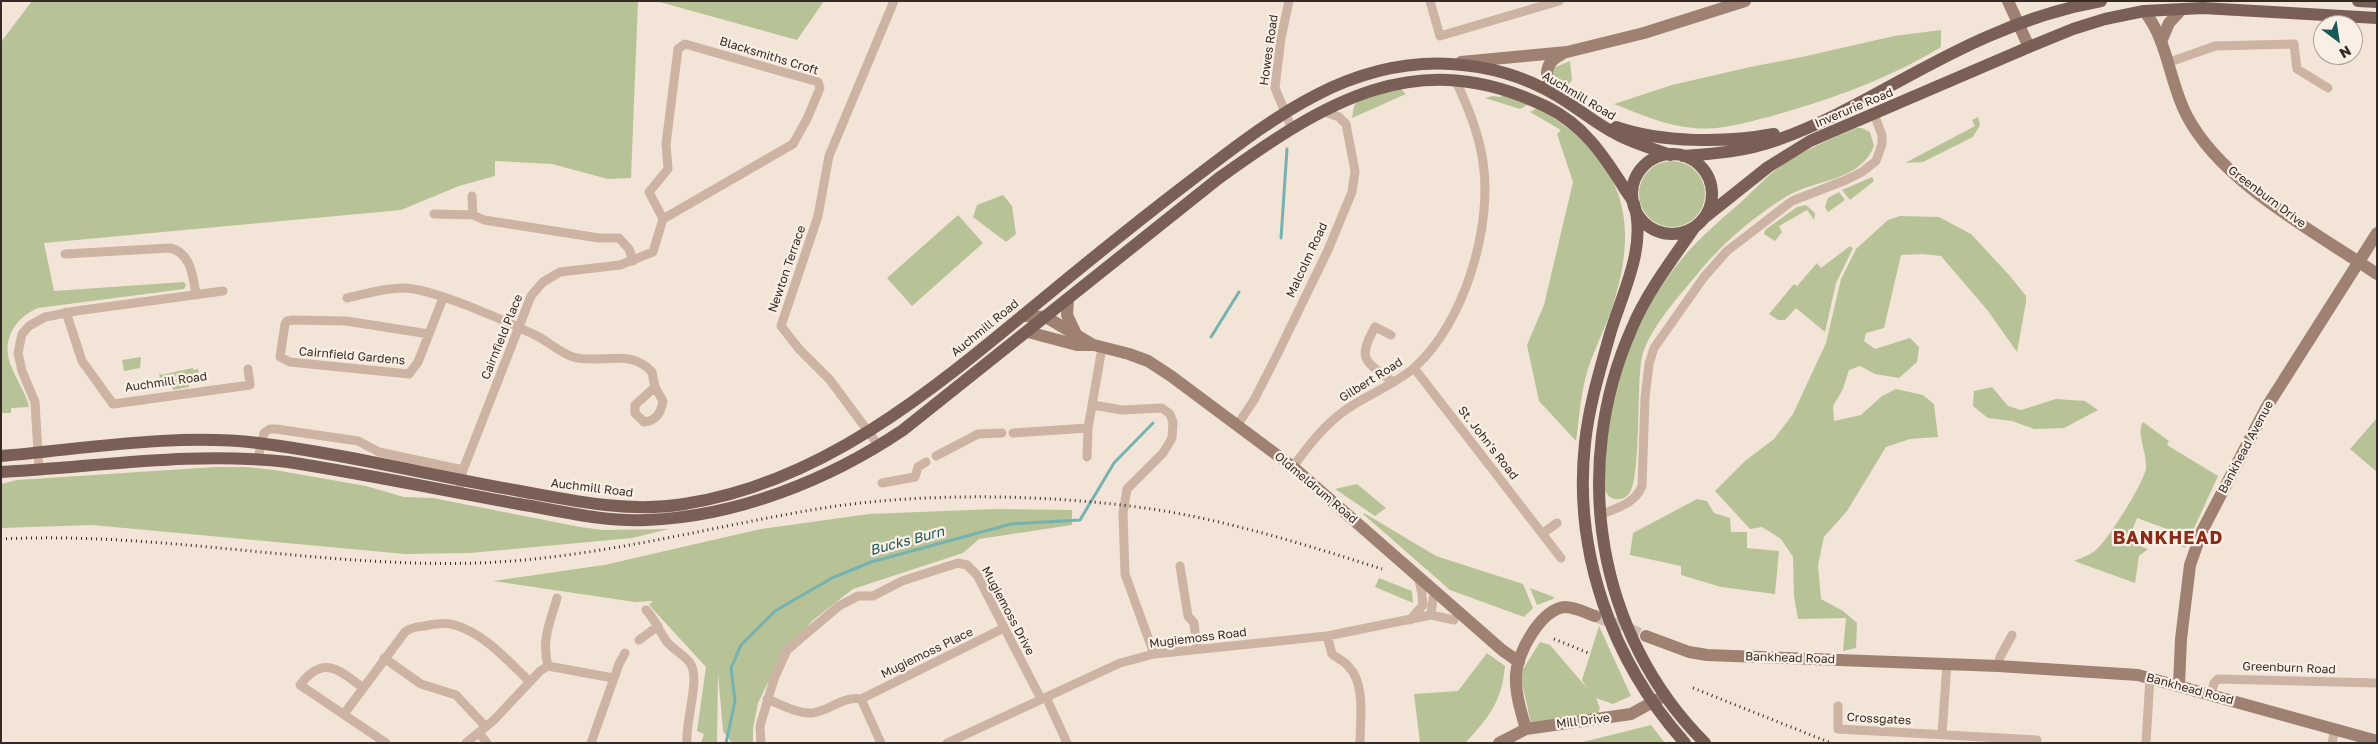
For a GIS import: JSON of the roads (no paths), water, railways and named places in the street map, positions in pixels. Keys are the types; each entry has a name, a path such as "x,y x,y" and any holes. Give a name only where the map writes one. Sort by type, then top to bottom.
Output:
{"main road":[{"name":"Inverurie Road","path":"1683,156 1720,153 1754,147 1778,140 1834,116 1972,44 2018,24 2041,16 2101,1"},
{"path":"2358,1 2377,2"},
{"name":"Inverurie Road","path":"1704,218 1786,154 1810,141 2073,28 2144,11 2182,9 2377,18"},
{"name":"Auchmill Road","path":"1,456 216,440 261,444 461,481 605,505 642,507 685,504 742,490 796,471 869,431 916,400 1138,222 1284,112 1323,91 1371,74 1392,69 1448,64 1500,72 1536,85 1554,94 1620,136 1670,155"},
{"name":"Auchmill Road","path":"1,472 209,457 258,458 321,467 461,481 605,518 646,520 674,518 735,506 774,494 854,460 904,430 1219,178 1322,111 1359,94 1385,85 1417,80 1455,80 1487,84 1513,92 1568,119 1591,140 1606,157 1634,204"},
{"path":"1573,106 1616,127 1660,137 1735,139 1763,136 1806,127"},
{"path":"1684,743 1653,704 1628,662 1607,616 1590,554 1584,501 1585,441 1591,404 1600,368 1635,255 1636,228 1633,190 1640,171 1650,161 1670,155 1683,156 1700,166 1710,182 1712,201 1704,218 1694,228 1640,309 1618,360 1609,392 1600,443 1598,464 1600,515 1608,570 1626,626 1646,665 1665,695 1705,743"},
{"path":"1634,204 1637,214 1652,229 1673,234 1694,228"}],"street":[{"name":"Newton Terrace","path":"879,446 830,380 799,350 781,326 818,216 830,156 894,1"},
{"name":"Howes Road","path":"1289,1 1281,38 1275,88 1292,129"},
{"path":"1430,1 1440,36 1558,1"},
{"path":"1554,94 1548,83 1548,66 1557,56 1644,33 1745,1"},
{"path":"2008,1 2029,46"},
{"path":"2161,42 2169,23 2182,9"},
{"name":"Greenburn Drive","path":"2144,11 2155,24 2175,90 2187,116 2223,164 2287,214 2377,274"},
{"name":"Blacksmiths Croft","path":"685,44 818,82 820,85 807,120 793,144 663,219 649,192 668,169 666,144 680,45 685,44"},
{"path":"2167,63 2215,46 2294,44 2297,69 2328,88"},
{"path":"1448,64 1567,52"},
{"name":"Gilbert Road","path":"1293,467 1334,419 1414,368 1432,349 1446,329 1471,272 1483,222 1485,194 1484,162 1470,114 1455,80"},
{"name":"Malcolm Road","path":"1238,424 1254,400 1278,353 1328,250 1352,192 1355,171 1348,132 1343,119 1322,111"},
{"path":"1600,515 1630,502 1640,493 1642,486 1645,398 1651,356 1659,339 1704,277 1720,257 1734,244 1792,201 1846,180 1870,167 1876,161 1882,144 1874,114"},
{"path":"472,196 473,215"},
{"path":"434,214 473,215 484,220 599,238 619,238 629,249 633,261"},
{"name":"Cairnfield Place","path":"461,481 531,296 543,282 555,274 567,270 620,266 653,252 663,219"},
{"name":"Bankhead Avenue","path":"2179,685 2185,602 2190,565 2202,532 2266,408 2357,261 2377,233"},
{"path":"65,254 177,250 187,257 196,295"},
{"path":"347,298 403,288 416,289 518,327 544,340 564,354 575,358 635,358 652,372 655,387"},
{"path":"39,469 35,402 19,362 18,344 22,334 36,321 66,312 223,291"},
{"name":"Cairnfield Gardens","path":"429,334 346,321 292,320 287,321 285,324 280,357 290,362 410,374 418,362 429,334 443,298"},
{"path":"1068,300 1067,315 1076,334"},
{"name":"Auchmill Road","path":"66,312 82,361 114,404 250,385 248,369"},
{"name":"Oldmeldrum Road","path":"1023,316 1046,317 1098,346 1148,361 1238,424 1293,467 1502,650 1519,662"},
{"path":"1391,334 1375,327 1367,342 1364,355 1367,362 1393,382"},
{"name":"Oldmeldrum Road","path":"1028,332 1077,345 1098,346"},
{"path":"1087,457 1088,428 1098,346"},
{"name":"St. John's Road","path":"1414,368 1561,558"},
{"path":"1092,404 1122,410 1162,408 1170,414 1173,422 1173,431 1169,445 1127,489 1123,513 1125,574 1154,654"},
{"path":"1013,432 1088,428"},
{"name":"Auchmill Road","path":"261,444 265,432 270,429 358,441 379,452 461,481"},
{"path":"936,456 978,434 1002,433"},
{"path":"258,458 261,444"},
{"path":"882,483 915,477 918,467 926,462"},
{"path":"1543,533 1557,523"},
{"name":"Mugiemoss Drive","path":"761,743 760,726 767,699 787,650 839,606 858,596 873,596 902,581 937,569 961,564 973,570 1067,743"},
{"path":"1180,566 1188,616 1194,623 1197,649"},
{"path":"1409,620 1422,605 1422,594 1417,575"},
{"path":"548,666 544,647 545,639 557,598"},
{"path":"1431,615 1432,598"},
{"path":"1526,729 1516,678 1519,662 1535,629 1549,614 1566,607 1595,616"},
{"path":"646,610 666,641 688,661 694,672 695,681 686,722 687,743"},
{"name":"Mugiemoss Road","path":"947,743 1120,663 1154,654 1327,636 1431,615 1454,620"},
{"path":"344,714 362,687 408,629 450,624 462,628 495,648 530,682"},
{"path":"638,640 658,626"},
{"name":"Mugiemoss Place","path":"767,699 794,710 810,713 822,710 850,697 861,699 1004,628"},
{"path":"1327,636 1332,654 1348,665 1354,675 1359,693 1360,743"},
{"name":"Bankhead Road","path":"1646,636 1689,652 1707,655 1998,666 2150,677 2377,741"},
{"path":"1998,666 2000,657 2012,636"},
{"path":"591,743 613,678 625,653"},
{"path":"384,658 419,683 456,695 483,730 487,743"},
{"path":"1942,734 1947,664"},
{"path":"466,743 483,730 540,671 548,666 613,678"},
{"path":"362,687 335,668 327,667 311,671 300,685 386,743"},
{"path":"2146,743 2150,677"},
{"name":"Greenburn Road","path":"2211,694 2214,683 2222,679 2377,683"},
{"name":"Mill Drive","path":"1499,743 1526,729 1623,716 1640,711 1665,695"},
{"path":"861,699 881,743"},
{"name":"Crossgates","path":"1838,706 1838,729 1942,734 2015,741 2037,740"},
{"path":"2332,743 2335,729"}],"waterway":[{"name":"Bucks Burn","path":"1281,238 1287,149"},
{"name":"Bucks Burn","path":"1211,337 1239,292"},
{"name":"Bucks Burn","path":"726,743 735,701 731,668 741,645 775,611 832,578 871,562 1011,524 1080,520 1114,463 1153,423"}],"tunnel":[{"path":"1595,616 1646,636"}],"railway":[{"path":"1,539 121,540 358,560 417,563 477,563 521,560 608,549 823,508 903,499 987,497 1071,500 1181,514 1268,534 1382,569"},
{"path":"1554,639 1591,654"},
{"path":"1693,688 1831,743"}],"district":[{"name":"BANKHEAD","path":"2168,538"}]}
